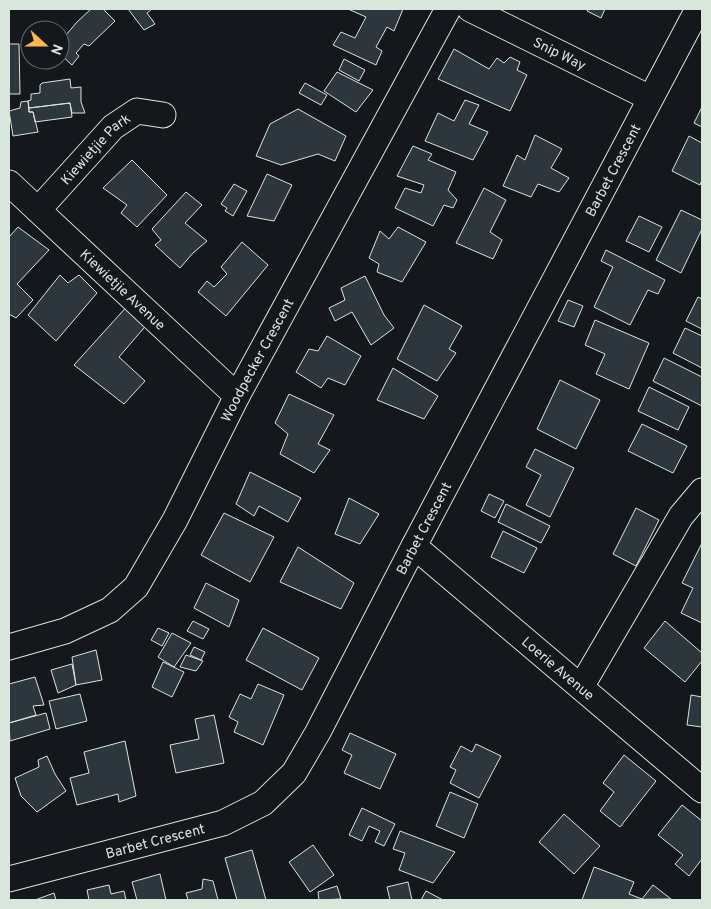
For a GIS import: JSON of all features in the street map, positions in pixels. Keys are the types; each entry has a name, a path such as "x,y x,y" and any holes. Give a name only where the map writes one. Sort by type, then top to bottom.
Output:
{"street":[{"name":"Woodpecker Crescent","path":"9,647 65,631 110,610 136,587 175,520 237,396 448,9"},
{"name":"Snip Way","path":"470,9 650,98"},
{"name":"Barbet Crescent","path":"9,879 223,823 263,803 294,773 318,732 414,546 698,9"},
{"name":"Kiewietjie Park","path":"38,210 113,127 137,111 163,115"},
{"name":"Kiewietjie Avenue","path":"9,183 237,396"},
{"path":"581,687 681,516 702,490"},
{"name":"Loerie Avenue","path":"414,546 702,790"}],"building":[{"path":"91,9 103,9 115,21 89,46 84,44 76,53 79,56 72,65 70,63 70,30"},
{"path":"128,9 152,9 147,13 155,24 144,30"},
{"path":"348,9 403,9 394,31 387,27 376,47 382,51 376,65 333,45 341,32 355,38 366,17"},
{"path":"588,9 605,9 601,18 587,11"},
{"path":"9,44 19,44 20,94 9,94"},
{"path":"454,49 489,69 497,58 504,63 510,57 520,62 517,70 527,75 510,111 438,79"},
{"path":"344,59 365,70 359,81 339,70"},
{"path":"337,72 373,90 356,112 324,91"},
{"path":"70,79 71,88 81,87 81,102 85,113 72,113 70,103 29,108 28,101 31,100 31,94 40,93 40,85 42,83"},
{"path":"305,83 327,95 321,105 299,93"},
{"path":"465,100 479,105 469,124 488,132 473,160 425,141 438,113 454,121"},
{"path":"28,101 29,112 33,112 38,132 13,136 9,111 20,108 21,102"},
{"path":"70,103 72,117 35,122 33,112 29,112 29,108"},
{"path":"702,107 702,127 694,123"},
{"path":"298,109 346,136 335,161 318,154 281,165 256,156 270,124"},
{"path":"535,135 562,149 551,168 569,178 559,192 538,184 531,197 503,186 517,155 525,160"},
{"path":"689,136 702,143 702,180 700,185 672,171"},
{"path":"413,146 432,154 428,160 456,172 448,190 457,200 453,208 444,205 433,226 395,208 405,188 421,193 424,185 397,176"},
{"path":"132,160 167,195 137,227 121,213 127,205 103,188"},
{"path":"267,174 292,185 274,221 247,216"},
{"path":"234,184 247,191 233,216 225,211 227,208 221,204"},
{"path":"484,188 506,200 490,232 502,240 493,259 456,243"},
{"path":"186,192 202,205 185,223 207,241 180,268 155,245 161,240 152,229"},
{"path":"681,210 702,220 702,229 681,273 656,260"},
{"path":"639,216 662,227 649,252 626,241"},
{"path":"18,227 49,250 17,284 33,300 16,318 9,314 9,237"},
{"path":"398,227 426,242 402,282 377,272 379,264 369,258 380,231 389,239"},
{"path":"242,242 268,265 226,316 198,292 207,281 214,287 227,274 221,267"},
{"path":"606,250 665,280 658,294 648,290 630,325 594,307 613,267 601,261"},
{"path":"60,275 68,283 79,275 97,293 56,341 28,315"},
{"path":"365,276 384,315 394,328 371,345 352,312 335,321 329,308 345,300 341,288"},
{"path":"698,297 702,299 702,329 686,321"},
{"path":"568,300 583,306 574,327 558,321"},
{"path":"130,303 149,322 119,357 145,381 124,404 74,365"},
{"path":"424,305 462,326 449,349 456,353 437,381 397,359"},
{"path":"595,320 649,343 629,389 596,374 605,354 585,345"},
{"path":"685,328 702,336 702,368 673,353"},
{"path":"327,336 361,356 345,385 328,378 321,388 296,372 309,349 318,351"},
{"path":"664,358 702,377 702,406 653,381"},
{"path":"393,368 438,396 424,419 377,400"},
{"path":"560,380 600,400 576,449 537,429"},
{"path":"649,387 689,407 678,430 638,411"},
{"path":"289,394 334,415 318,444 330,450 314,473 280,454 288,434 275,423"},
{"path":"642,424 687,446 673,473 628,451"},
{"path":"535,449 574,468 550,517 526,505 541,475 526,467"},
{"path":"250,472 301,498 288,522 259,506 254,516 236,504"},
{"path":"489,494 504,501 495,518 481,511"},
{"path":"349,498 379,514 360,544 335,534"},
{"path":"506,504 550,526 541,543 498,522"},
{"path":"636,508 659,520 636,566 613,554"},
{"path":"224,513 274,537 250,582 201,555"},
{"path":"503,531 537,548 524,573 491,557"},
{"path":"702,543 702,623 681,613 693,588 682,583"},
{"path":"298,547 354,583 341,609 280,582"},
{"path":"206,583 239,600 229,627 194,608"},
{"path":"193,621 209,629 203,639 187,631"},
{"path":"665,621 702,653 702,661 685,682 644,648"},
{"path":"158,628 169,633 162,646 151,640"},
{"path":"263,628 319,658 302,690 246,660"},
{"path":"172,633 191,643 174,667 158,657"},
{"path":"194,647 205,652 201,660 190,655"},
{"path":"96,650 102,680 76,685 72,657"},
{"path":"186,655 203,661 196,671 180,667"},
{"path":"163,662 184,672 172,697 152,687"},
{"path":"72,664 76,685 58,693 51,670"},
{"path":"35,677 44,705 33,706 36,715 9,723 9,684"},
{"path":"258,684 284,695 263,745 234,732 238,722 229,717 240,694 251,699"},
{"path":"80,694 87,721 56,729 49,701"},
{"path":"691,695 702,697 702,727 687,725"},
{"path":"46,713 50,729 10,741 9,723"},
{"path":"214,715 224,763 176,773 170,745 199,739 195,719"},
{"path":"350,733 396,754 380,789 344,773 352,755 342,750"},
{"path":"125,741 136,796 119,802 118,794 77,805 70,778 89,773 84,752"},
{"path":"476,744 501,756 479,798 450,783 456,770 450,767 461,746 472,752"},
{"path":"624,755 656,781 620,827 600,811 614,792 603,783"},
{"path":"47,756 55,774 66,791 37,812 21,796 15,778 39,767 38,760"},
{"path":"450,792 478,804 464,838 436,826"},
{"path":"682,805 702,821 702,859 689,876 675,864 683,855 658,835"},
{"path":"362,808 395,824 384,846 375,842 380,831 369,826 362,841 349,835"},
{"path":"564,814 600,846 574,874 539,842"},
{"path":"400,831 455,852 433,883 399,870 405,853 393,849"},
{"path":"313,845 334,875 310,892 289,862"},
{"path":"252,850 266,900 237,900 225,858"},
{"path":"594,867 634,882 629,894 642,899 653,885 671,899 582,900"},
{"path":"160,874 166,900 137,900 132,882"},
{"path":"203,879 213,881 218,900 188,900 186,893 202,889"},
{"path":"408,882 412,900 390,900 387,887"},
{"path":"109,885 111,894 124,891 126,900 89,900 87,890"},
{"path":"337,886 341,899 319,900 318,892"},
{"path":"426,891 443,900 421,900"},
{"path":"54,893 56,900 35,900"}]}
